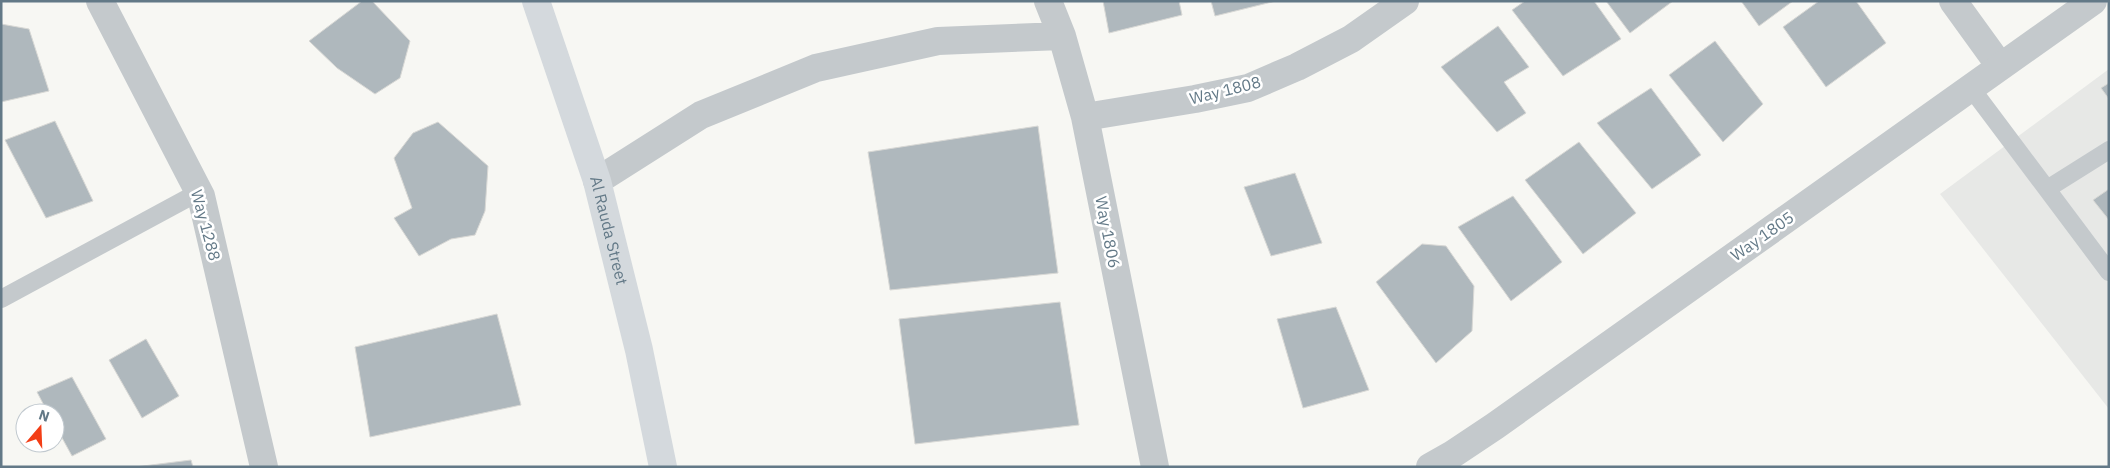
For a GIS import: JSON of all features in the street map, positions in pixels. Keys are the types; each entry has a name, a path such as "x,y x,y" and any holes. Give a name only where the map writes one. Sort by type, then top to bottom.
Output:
{"main road":[{"name":"Al Rauda Street","path":"536,1 597,181 637,341 663,467"}],"street":[{"name":"Way 1288","path":"100,1 200,192 264,467"},
{"name":"Way 1806","path":"1048,1 1062,36 1085,117 1155,467"},
{"name":"Way 1808","path":"1085,117 1195,99 1248,88 1297,67 1352,39 1404,1"},
{"path":"1953,1 2000,66"},
{"name":"Way 1805","path":"1430,467 1496,426 2092,1"},
{"path":"597,181 701,115 816,68 938,41 1062,36"}],"lane":[{"path":"1971,88 2109,272"},
{"path":"2047,189 2109,150"},
{"path":"1,299 200,192"}],"shaded area":[{"path":"2109,69 2109,409 1940,194"}],"building":[{"path":"362,1 372,1 410,41 400,78 375,94 337,68 309,41"},
{"path":"1103,1 1179,1 1182,15 1109,33"},
{"path":"1211,1 1276,1 1215,16"},
{"path":"1525,1 1594,1 1621,39 1563,76 1512,10"},
{"path":"1606,1 1673,1 1630,33"},
{"path":"1741,1 1793,1 1759,26"},
{"path":"1819,1 1856,1 1886,43 1826,87 1783,27"},
{"path":"1,24 29,29 49,91 1,102"},
{"path":"1498,26 1529,67 1504,82 1526,113 1497,132 1441,67"},
{"path":"1715,41 1763,104 1723,142 1669,75"},
{"path":"2109,83 2109,99 2101,88"},
{"path":"1651,88 1701,155 1652,189 1597,123"},
{"path":"55,121 93,201 46,218 5,140"},
{"path":"438,122 488,166 485,211 475,235 451,239 419,256 394,218 412,208 394,158 413,133"},
{"path":"1038,126 1058,273 890,290 868,152"},
{"path":"1579,142 1636,213 1583,254 1525,180"},
{"path":"1295,173 1322,243 1271,256 1244,187"},
{"path":"2109,189 2109,220 2093,200"},
{"path":"1513,196 1562,262 1511,301 1458,227"},
{"path":"1422,244 1446,246 1474,286 1472,331 1436,363 1376,282"},
{"path":"1060,302 1079,425 915,444 899,319"},
{"path":"1336,307 1369,390 1303,408 1277,319"},
{"path":"497,314 521,405 370,437 355,347"},
{"path":"146,339 179,396 142,418 109,360"},
{"path":"72,377 106,439 72,456 65,443 65,403 43,403 37,392"},
{"path":"191,460 193,467 135,467"}]}
